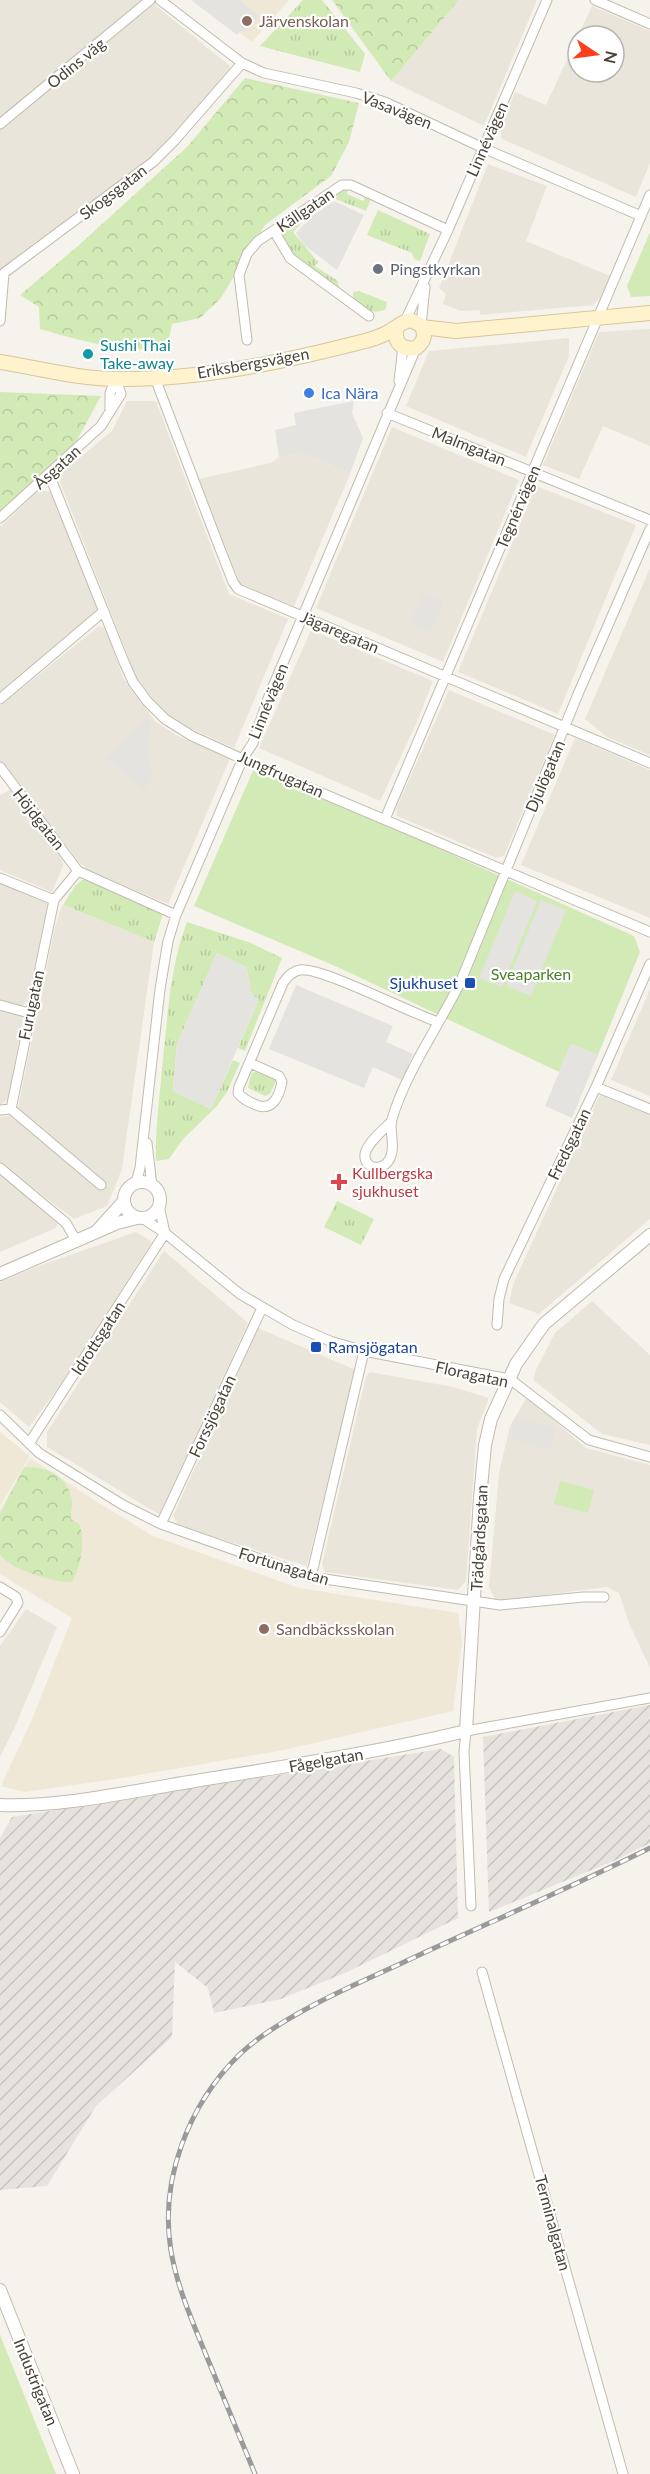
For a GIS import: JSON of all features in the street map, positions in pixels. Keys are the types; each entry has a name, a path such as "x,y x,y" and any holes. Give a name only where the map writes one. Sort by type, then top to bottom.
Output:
{"main road":[{"name":"Eriksbergsvägen","path":"363,342 410,346 456,331 650,313"},
{"path":"413,320 422,326 424,338 410,346 396,337 401,324 413,320"},
{"name":"Eriksbergsvägen","path":"0,362 86,376 116,379 155,378 254,365 363,342 384,335 401,324"},
{"name":"Eriksbergsvägen","path":"422,326 456,331"}],"street":[{"name":"Odins väg","path":"0,124 150,0"},
{"name":"Vasavägen","path":"160,0 242,63 264,73 356,93 385,102 483,148 641,216"},
{"name":"Linnévägen","path":"401,324 426,279 547,0"},
{"path":"595,0 650,24"},
{"name":"Skogsgatan","path":"0,321 2,270 153,162 176,140 242,63"},
{"name":"Källgatan","path":"247,340 239,275 251,248 342,185 351,185 448,230"},
{"name":"Tegnérvägen","path":"385,819 650,195"},
{"path":"274,231 290,258 369,316"},
{"name":"Linnévägen","path":"422,326 426,279"},
{"name":"Linnévägen","path":"136,1183 145,1128 164,960 176,915 243,758 253,743 399,386 410,346"},
{"name":"Jägaregatan","path":"155,378 233,582 238,589 650,763"},
{"name":"Åsgatan","path":"0,519 101,426 110,412 110,393 116,379"},
{"name":"Malmgatan","path":"387,413 650,520"},
{"name":"Jungfrugatan","path":"49,474 133,682 165,719 258,766 650,932"},
{"name":"Djulögatan","path":"391,1122 394,1142 391,1159 386,1166 379,1168 372,1166 365,1155 368,1148 391,1122 438,1022 460,983 650,529"},
{"path":"0,699 104,611"},
{"name":"Höjdgatan","path":"0,767 78,871 176,915"},
{"path":"0,878 54,900 78,871"},
{"name":"Furugatan","path":"10,1109 54,900"},
{"name":"Fredsgatan","path":"497,1325 499,1299 504,1279 596,1087 650,964"},
{"path":"250,1063 279,1076 282,1082 271,1106 260,1107 238,1093 250,1063 282,983 293,972 302,970 321,974 438,1022"},
{"path":"0,1005 29,1013"},
{"path":"596,1087 650,1109"},
{"path":"0,1110 10,1109 101,1185"},
{"name":"Linnévägen","path":"145,1128 152,1186"},
{"path":"0,1168 66,1223 77,1242"},
{"path":"95,1234 124,1201 128,1190 136,1183 152,1186 158,1192 165,1233"},
{"path":"124,1201 127,1211 139,1218"},
{"path":"0,1274 117,1223 152,1215 159,1206"},
{"name":"Floragatan","path":"139,1218 165,1233 225,1283 262,1308 311,1333 364,1351 510,1379 589,1440 650,1457"},
{"name":"Idrottsgatan","path":"30,1442 165,1233"},
{"name":"Trädgårdsgatan","path":"471,1906 464,1752 485,1445 491,1419 526,1347 544,1323 650,1235"},
{"name":"Forssjögatan","path":"161,1524 262,1308"},
{"path":"311,1577 364,1351"},
{"name":"Fortunagatan","path":"0,1415 39,1453 123,1505 161,1524 311,1577 500,1605 604,1597"},
{"path":"0,1587 16,1598 18,1603 0,1632"},
{"name":"Fågelgatan","path":"0,1805 27,1806 62,1802 272,1769 650,1698"},
{"name":"Terminalgatan","path":"482,1972 623,2474"},
{"name":"Industrigatan","path":"0,2290 73,2474"}],"shaded area":[{"path":"0,0 149,0 230,66 229,73 155,155 0,272"},
{"path":"191,0 240,0 258,16 245,32 242,30 237,35"},
{"name":"Järvenskolan","path":"197,0 289,0 252,42"},
{"path":"459,0 537,0 484,126 391,81"},
{"path":"592,6 650,31 650,163 636,197 502,139 500,129 515,92 546,105 566,62 566,84 626,84 626,24 584,24"},
{"path":"488,164 547,186 526,241 610,276 600,298 593,305 480,315 480,310 461,311 443,304 446,294 439,288"},
{"path":"334,201 364,215 337,270 304,245 296,233 312,216"},
{"path":"650,329 650,446 603,426 579,479 543,465 599,332"},
{"path":"569,338 569,356 526,457 406,406 429,351"},
{"path":"127,401 156,401 229,594 288,619 234,748 190,728 160,709 136,677 60,482 61,473 112,431"},
{"path":"354,401 352,413 363,438 350,474 302,453 279,457 275,430 296,425 294,413"},
{"path":"392,427 519,480 443,662 316,608"},
{"path":"302,453 350,474 294,606 240,584 199,479 271,463 279,457"},
{"path":"536,486 636,525 558,714 458,672"},
{"path":"39,490 53,492 98,610 0,692 0,527"},
{"path":"650,568 650,755 607,737 585,719"},
{"path":"423,593 444,601 431,632 410,623"},
{"path":"99,626 107,629 123,678 155,721 176,735 231,756 168,904 88,870 78,861 0,762 0,706"},
{"path":"311,630 433,681 417,722 380,801 259,748"},
{"path":"449,690 555,735 504,856 496,858 397,816 396,809"},
{"path":"148,718 151,724 146,755 154,773 145,790 106,758"},
{"path":"575,738 650,770 650,918 521,865"},
{"path":"10,790 62,859 63,866 52,892 0,870 0,795"},
{"path":"0,883 48,904 27,1001 22,1006 0,1000"},
{"path":"515,891 537,901 502,987 479,978"},
{"path":"541,900 566,910 531,996 506,986"},
{"path":"62,905 154,942 122,1169 107,1206 74,1219 0,1164 0,1117 8,1116 18,1107 55,927"},
{"path":"217,953 246,967 252,995 259,999 211,1109 173,1091 177,1044"},
{"path":"296,985 393,1026 386,1042 413,1054 402,1080 373,1067 364,1088 269,1049"},
{"path":"650,989 650,1096 611,1080"},
{"path":"0,1010 23,1016 9,1098 0,1106"},
{"path":"571,1044 598,1055 572,1118 545,1106"},
{"path":"601,1092 650,1113 650,1219 539,1314 509,1303 514,1282"},
{"path":"0,1173 58,1222 56,1228 0,1252"},
{"path":"136,1232 152,1242 59,1387 29,1427 0,1402 0,1282"},
{"path":"164,1251 248,1323 160,1515 47,1447 47,1432"},
{"path":"592,1301 650,1355 650,1445 602,1434 533,1380 555,1333"},
{"path":"258,1328 356,1370 307,1566 179,1526 173,1516"},
{"path":"370,1372 453,1387 489,1398 477,1429 466,1581 458,1590 325,1572 322,1564 366,1377"},
{"path":"527,1397 586,1448 650,1465 650,1668 629,1623 619,1593 607,1587 496,1601 489,1587 499,1473 510,1426"},
{"path":"516,1417 556,1428 550,1450 510,1438"},
{"path":"0,1432 30,1456 0,1506"},
{"name":"Sandbäcksskolan","path":"30,1458 153,1536 299,1588 458,1613 462,1641 453,1711 284,1750 116,1779 24,1792 1,1786 33,1717 72,1618 0,1574 0,1510"},
{"path":"26,1609 57,1627 0,1757 0,1646"},
{"path":"650,1705 650,1843 616,1860 489,1912 483,1737"},
{"path":"441,1749 454,1757 458,1918 347,1972 281,1999 214,2013 208,1988 175,1962 172,2037 96,2106 47,2186 0,2190 0,1838 12,1817"}],"green space":[{"path":"303,0 322,0 365,54 360,72 260,46"},
{"path":"332,0 459,0 391,81"},
{"path":"245,78 359,103 349,142 331,176 265,225 221,298 200,318 172,324 167,349 118,347 88,342 40,329 39,307 20,295 187,147"},
{"path":"344,187 348,189 347,194 363,201 366,196 371,199 366,211 333,198 310,214 293,232 318,262 315,266 338,281 339,290 293,257 281,237 282,230"},
{"path":"378,210 430,234 420,261 414,259 412,253 367,235"},
{"path":"650,232 650,296 631,297 627,286"},
{"path":"359,291 387,302 386,309 376,312 364,307 353,297 354,292"},
{"path":"0,392 101,396 76,442 0,512"},
{"name":"Sveaparken","path":"255,766 634,936 640,952 598,1055 571,1044 559,1072 342,969 194,906"},
{"path":"82,880 91,881 163,914 154,942 63,905 75,886"},
{"path":"187,922 251,943 282,958 245,1051 238,1048 259,999 252,995 246,967 217,953 177,1044 173,1091 211,1109 233,1060 240,1063 227,1092 216,1107 184,1138 169,1159 156,1161 158,1110 170,990"},
{"path":"258,1070 271,1075 276,1081 270,1094 265,1096 248,1088 251,1074"},
{"path":"337,1201 374,1219 361,1245 324,1227"},
{"path":"24,1467 40,1468 54,1473 65,1483 69,1491 72,1502 71,1519 80,1525 82,1540 80,1561 72,1582 22,1570 12,1565 0,1554 0,1514"},
{"path":"560,1481 594,1490 588,1513 554,1504"},
{"path":"0,2335 56,2474 0,2474"}],"railway":[{"path":"255,2474 189,2314 171,2251 168,2224 174,2170 182,2144 206,2096 240,2054 294,2016 360,1982 650,1848"}],"place":[{"name":"Järvenskolan","path":"247,21"},
{"name":"Pingstkyrkan","path":"378,269"},
{"name":"Sushi Thai Take-away","path":"88,354"},
{"name":"Ica Nära","path":"309,393"},
{"name":"Sjukhuset","path":"470,983"},
{"name":"Kullbergska sjukhuset","path":"339,1182"},
{"name":"Ramsjögatan","path":"316,1347"},
{"name":"Sandbäcksskolan","path":"264,1629"}]}
